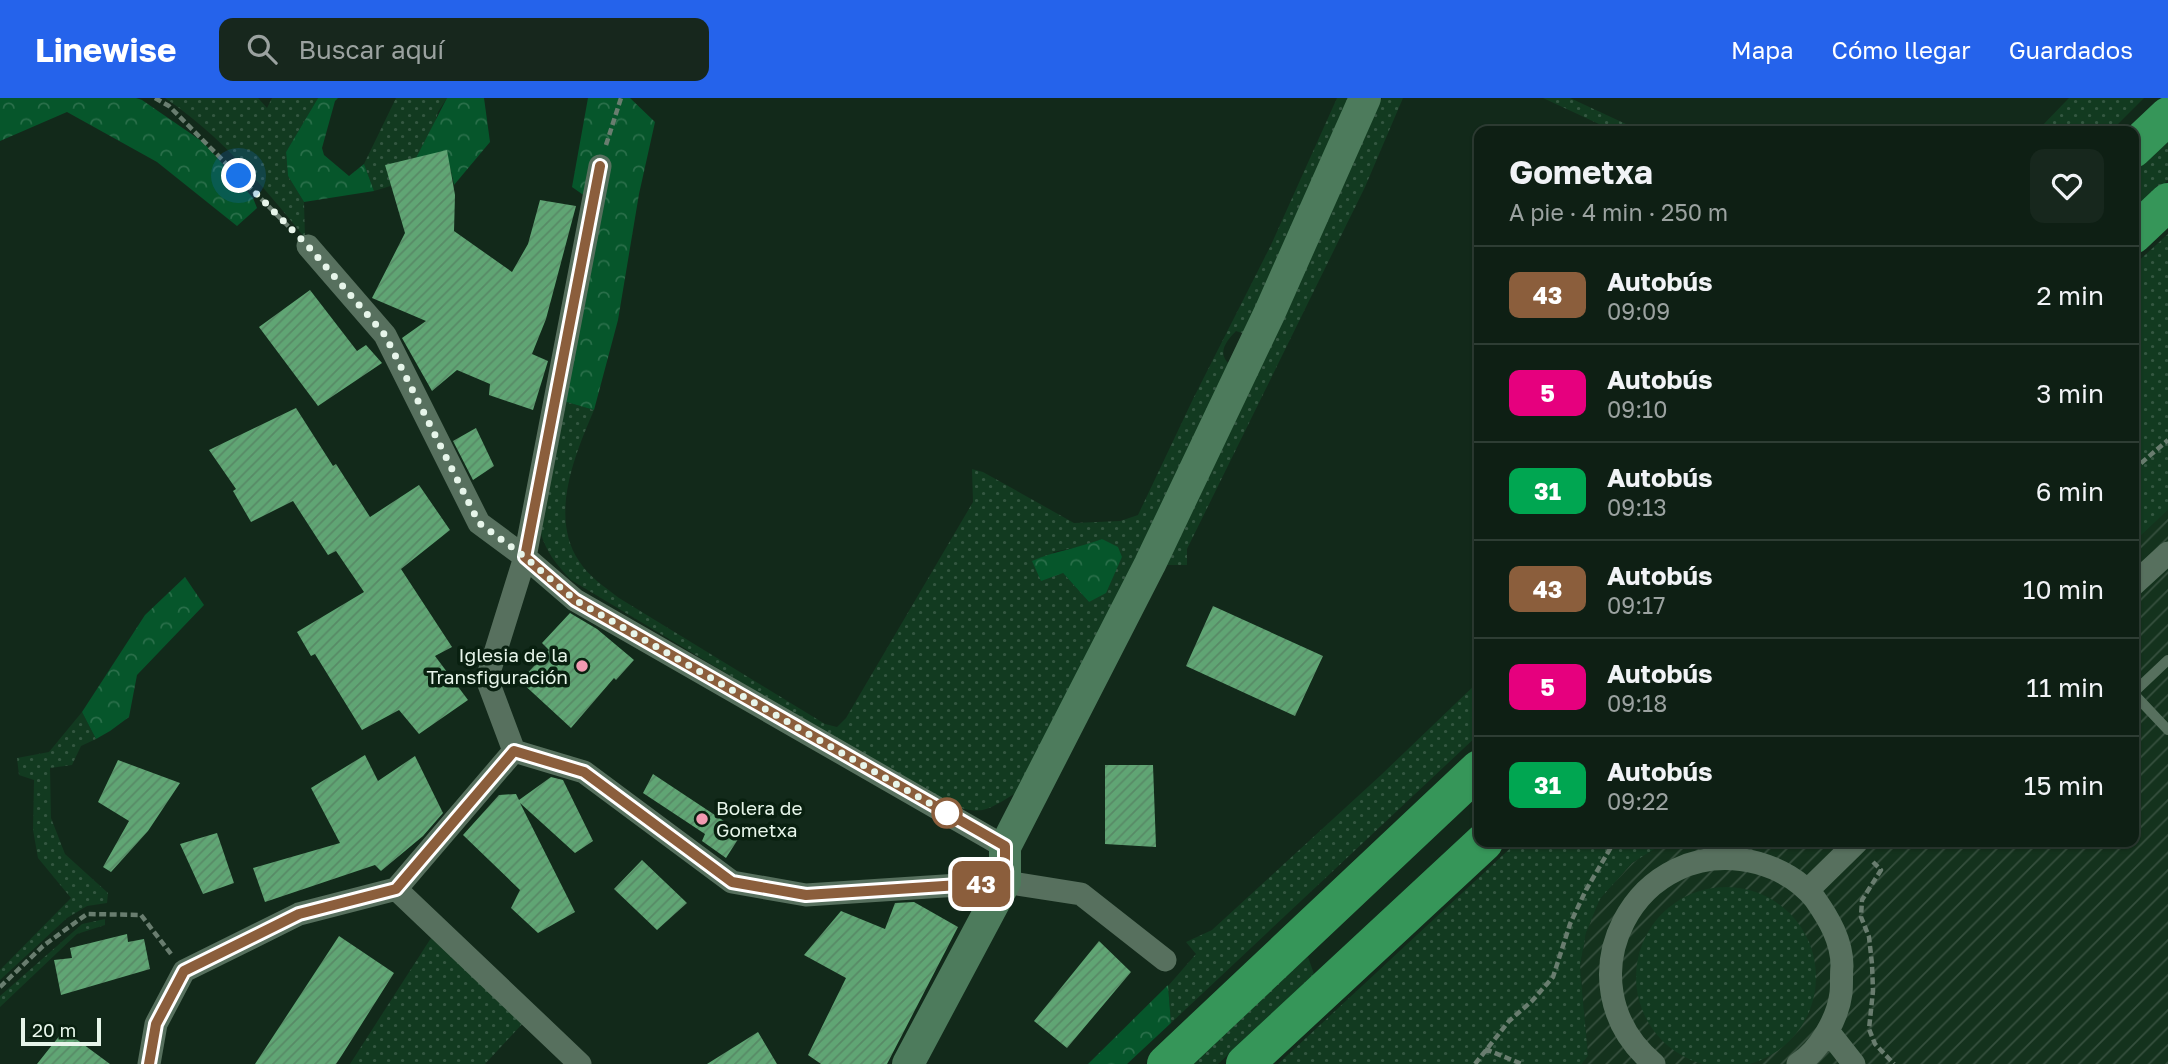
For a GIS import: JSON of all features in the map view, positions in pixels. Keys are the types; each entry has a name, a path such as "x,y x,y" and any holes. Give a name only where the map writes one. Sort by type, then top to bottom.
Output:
{"highway":[{"path":"2139,143 2168,116"},
{"path":"2139,229 2168,202"},
{"path":"1166,1064 1474,774"},
{"path":"1245,1064 1479,847"}],"street":[{"path":"908,1064 1005,882 1005,846 1150,564 1270,312 1365,98"},
{"path":"514,751 487,679 525,557 600,166"},
{"path":"308,246 385,335 479,523 525,557 575,600 1005,846"},
{"path":"2139,579 2168,552"},
{"path":"514,751 584,772 732,882 806,895 1005,882 1081,894 1165,960"},
{"path":"149,1064 156,1024 184,971 299,914 396,889 514,751"},
{"path":"1808,890 1852,847"},
{"path":"1639,1060 1618,1018 1610,979 1615,940 1633,905 1661,877 1697,861 1737,858 1775,868 1808,890 1830,920 1842,957 1841,995 1828,1031 1798,1064"},
{"path":"396,889 580,1064"},
{"path":"1828,1031 1854,1064"}],"lane":[{"path":"2139,687 2168,660"},
{"path":"2139,699 2168,730"}],"path":[{"path":"155,98 169,106 308,246"},
{"path":"600,166 621,98"},
{"path":"2139,465 2168,440"},
{"path":"1475,1064 1509,1021 1532,1001 1553,977 1580,901 1611,847"},
{"path":"1873,862 1881,870 1862,900 1861,916 1869,937 1872,964 1873,991 1869,1029 1875,1044 1894,1064"},
{"path":"0,987 43,946 87,914 141,915 184,971"},
{"path":"1485,1049 1522,1064"}],"shaded area":[{"path":"165,98 258,98 267,108 272,98 318,98 286,152 288,176 304,202 305,238 223,145"},
{"path":"396,98 447,98 438,112 420,177 374,191 364,164"},
{"path":"1337,98 1351,98 1245,334 1236,331 1224,348 1224,357 1230,365 1137,559 1016,793 987,809 965,809 942,803 571,580 552,557 542,538 540,531 563,401 594,410 573,466 566,505 570,544 583,567 619,598 825,724 837,727 846,718 973,502 972,469 983,472 1074,523 1120,521 1138,515 1271,245","holes":["1102,539 1122,557 1114,573 1089,602 1063,573 1053,552"]},
{"path":"1382,98 1403,98 1365,187 1187,549 1187,565 1165,565"},
{"path":"1543,98 1570,98 1630,126 1603,126"},
{"path":"2069,98 2144,98 2116,126 2042,126"},
{"path":"2168,138 2168,180 2139,207 2139,165"},
{"path":"2168,234 2168,510 2139,537 2139,261"},
{"path":"2168,510 2168,1064 1582,1064 1588,1056 1580,966 1586,933 1600,899 1632,863 1658,847 2139,847 2139,537"},
{"path":"1474,686 1474,739 1171,1023 1168,986 1196,954 1186,942 1212,930"},
{"path":"82,712 96,739 81,746 72,765 50,768 51,818 65,854 108,893 107,903 87,906 67,918 0,980 0,970 71,898 38,858 33,830 34,780 19,775 17,758 49,752"},
{"path":"1512,847 1658,847 1632,863 1600,899 1586,933 1580,966 1588,1056 1582,1064 1278,1064"},
{"path":"1708,888 1744,888 1761,893 1776,902 1790,913 1801,927 1810,942 1815,959 1815,995 1810,1012 1801,1027 1790,1041 1776,1052 1747,1065 1705,1065 1676,1052 1662,1041 1651,1027 1642,1012 1637,995 1637,959 1642,942 1651,927 1662,913 1676,902 1691,893"},
{"path":"105,919 105,925 77,934 0,1007 0,996 82,924"},
{"path":"431,938 524,1022 485,1064 350,1064"},
{"path":"1308,957 1314,974 1218,1064 1191,1064 1285,975"}],"green space":[{"path":"0,98 142,100 203,142 253,198 257,208 237,226 157,162 67,112 0,141"},
{"path":"318,98 338,98 322,148 324,155 349,176 364,164 374,191 304,202 288,176 286,152"},
{"path":"447,98 484,98 490,142 454,185 450,167 416,158"},
{"path":"588,98 630,98 655,122 639,194 618,320 594,410 563,401 602,208 572,187"},
{"path":"1102,539 1118,547 1122,557 1106,593 1089,602 1063,573 1041,581 1032,561"},
{"path":"185,577 204,605 137,675 129,717 96,739 82,712 145,615"},
{"path":"1168,985 1171,1023 1127,1064 1088,1064"}],"building":[{"path":"447,150 455,195 454,231 512,272 528,244 540,200 576,206 546,319 532,354 548,361 533,410 489,395 490,384 457,370 432,391 402,338 426,321 372,298 405,233 385,165"},
{"path":"310,290 357,351 366,345 382,363 318,406 259,327"},
{"path":"296,408 370,517 419,485 450,530 401,569 452,647 435,656 468,700 419,734 399,710 362,730 315,654 311,656 297,632 364,592 336,551 328,555 293,501 251,522 233,491 236,489 209,450"},
{"path":"476,428 494,466 473,480 453,441"},
{"path":"1213,606 1323,656 1295,716 1186,666"},
{"name":"Iglesia de la Transfiguración","path":"570,613 597,629 634,660 616,680 614,678 571,728 520,681 549,650 542,643"},
{"path":"365,755 378,781 415,756 443,813 423,836 381,871 375,865 265,902 253,868 340,843 311,788"},
{"path":"118,760 180,783 148,831 111,872 103,867 129,821 98,802"},
{"path":"1105,765 1153,765 1156,847 1105,844"},
{"name":"Bolera de Gometxa","path":"653,774 742,833 726,858 702,841 705,834 643,793"},
{"path":"551,777 563,780 593,841 575,853 520,803 575,912 538,933 511,908 520,890 463,835 499,795 516,794 519,800"},
{"path":"217,833 234,883 203,894 180,844"},
{"path":"642,860 687,903 657,930 614,889"},
{"path":"914,902 958,927 887,1064 821,1064 808,1055 846,978 804,955 841,911 885,929 895,903"},
{"path":"127,934 128,942 144,939 150,969 61,995 54,960 72,958 70,948"},
{"path":"339,936 394,973 342,1055 336,1064 255,1064"},
{"path":"1099,941 1131,972 1067,1048 1034,1021"},
{"path":"64,1030 72,1036 110,1064 37,1064"},
{"path":"758,1032 777,1064 707,1064"}],"bus line":[{"name":"43","path":"149,1064 156,1024 184,971 299,914 396,889 514,751 584,772 732,882 806,895 1005,882 1005,846 575,600 525,557 600,166"}],"place":[{"name":"Iglesia de la Transfiguración","path":"582,666"},
{"name":"Bolera de Gometxa","path":"702,819"}],"route":[{"path":"239,176 308,246 385,335 479,523 525,557 575,600 957,819 947,813"}]}
